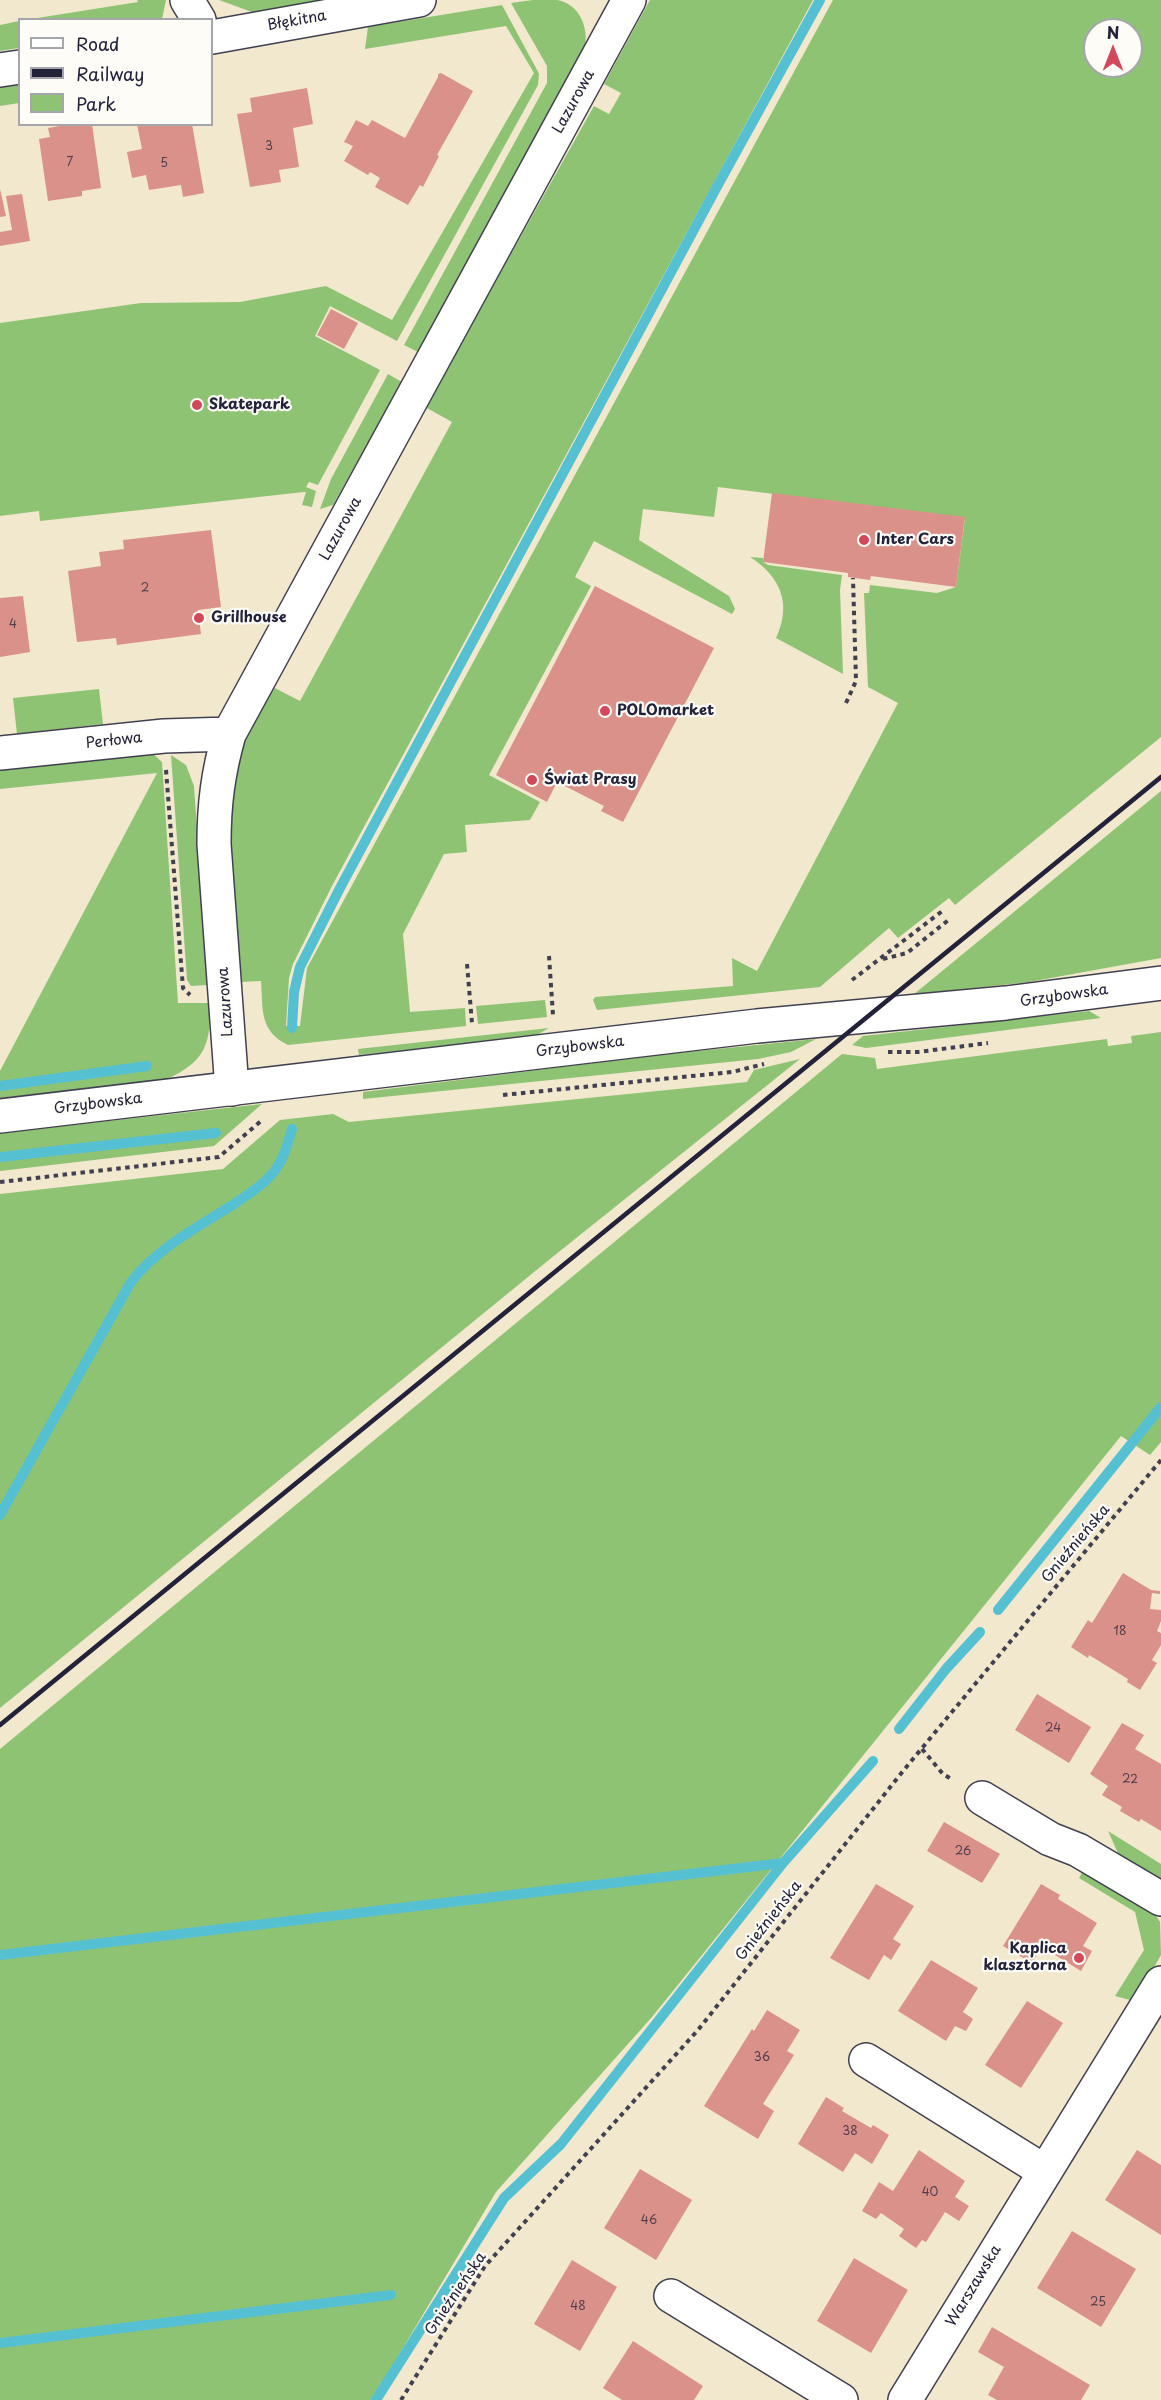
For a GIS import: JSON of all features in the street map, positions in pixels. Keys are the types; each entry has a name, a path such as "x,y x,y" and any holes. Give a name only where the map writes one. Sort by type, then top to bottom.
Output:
{"street":[{"path":"187,0 198,18"},
{"name":"Błękitna","path":"213,36 419,0"},
{"name":"Lazurowa","path":"232,1089 214,807 218,773 229,734 621,3"},
{"path":"0,70 18,67"},
{"name":"Perłowa","path":"0,753 164,736 229,734"},
{"name":"Grzybowska","path":"0,1116 757,1026 1006,1003 1161,983"},
{"path":"982,1798 1050,1839 1078,1850 1161,1899"},
{"name":"Warszawska","path":"905,2400 1161,1983"},
{"path":"866,2060 1044,2171"},
{"path":"671,2296 841,2400"}],"path":[{"path":"846,703 856,681 853,578"},
{"path":"164,736 183,988 189,995 199,995"},
{"path":"940,913 945,909"},
{"path":"880,959 907,953 951,918"},
{"path":"467,963 473,1030"},
{"path":"495,1096 732,1072 772,1061"},
{"path":"0,1182 219,1157 262,1120"},
{"name":"Gnieźnieńska","path":"401,2400 485,2266 698,2030 922,1749 1161,1460"},
{"path":"922,1749 943,1774 982,1798"}],"green space":[{"path":"137,0 166,0 162,18 37,18 138,2"},
{"path":"219,0 324,0 252,12"},
{"path":"557,0 572,7 578,13 586,35 584,51 418,352 404,345 547,83 547,66 511,3"},
{"path":"650,0 813,0 333,884 293,964 289,978 286,1026 300,1026 307,968 833,0 1161,0 1161,737 955,905 949,898 898,938 889,928 820,987 597,1010 593,1000 595,997 733,986 732,958 757,971 898,703 868,687 864,593 869,593 870,585 937,593 956,587 965,518 718,487 714,517 643,509 639,540 729,596 735,609 732,614 594,541 575,577 591,586 489,775 540,802 530,820 465,825 467,852 444,854 403,934 410,1012 465,1008 466,1026 288,1045 272,1033 267,1026 264,1018 261,981 240,982 228,824 240,748 271,686 300,701 452,422 425,407 594,106 609,114 621,93 604,84"},
{"path":"502,5 539,74 538,85 397,341 330,306 315,336 380,370 318,485 309,482 306,487 316,491 312,507 302,505 306,492 304,492 40,521 39,511 0,516 0,323 141,303 240,302 326,286 392,320 534,73 506,26 365,49 368,27"},
{"path":"18,21 18,48 0,51 0,25"},
{"path":"18,84 18,103 0,106 0,87"},
{"path":"388,374 402,382 333,505 320,509 331,479"},
{"path":"750,557 763,558 763,562 768,565 842,575 840,590 843,674 776,638 783,614 781,592 769,573"},
{"path":"99,689 103,724 17,734 13,698"},
{"path":"151,752 162,762 178,1003 209,1003 209,1029 203,1050 190,1066 167,1079 0,1098 0,1071 157,773 0,789 0,768"},
{"path":"171,755 186,765 194,786 208,985 191,986 187,980"},
{"path":"1161,791 1161,958 1029,982 913,995"},
{"path":"545,1000 547,1017 478,1024 476,1006"},
{"path":"1089,1011 1101,1018 866,1048 852,1045 863,1036"},
{"path":"549,1028 535,1036 359,1055 358,1049"},
{"path":"1161,1032 1161,1442 1150,1455 1121,1436 652,2017 496,2192 372,2400 0,2400 0,1749 842,1054 875,1058 877,1069 1107,1039 1108,1046 1132,1043 1131,1036"},
{"path":"816,1039 791,1052 758,1059 363,1099 363,1092 649,1056"},
{"path":"800,1059 550,1259 0,1708 0,1194 223,1169 280,1120 333,1114 349,1122 747,1082 754,1070"},
{"path":"262,1104 214,1146 0,1171 0,1133"},
{"path":"1108,1831 1161,1864 1161,1884 1121,1860"},
{"path":"1084,1869 1150,1906 1160,1922 1161,1955 1136,1999 1130,2000 1115,1996 1144,1950 1135,1912 1079,1878"}],"building":[{"path":"441,73 473,91 437,155 439,156 423,187 420,185 408,205 375,187 380,178 370,172 368,175 344,161 353,146 344,142 356,120 368,126 372,120 405,138 438,74"},
{"path":"307,88 313,124 293,128 299,167 279,170 281,182 250,187 237,114 252,112 250,98"},
{"path":"92,126 101,188 82,191 82,196 48,201 39,139 50,137 48,128"},
{"path":"137,126 192,126 204,193 183,197 181,185 149,190 146,175 132,178 127,152 142,149"},
{"path":"0,189 6,216 0,217"},
{"path":"22,194 30,241 0,246 0,232 12,230 6,196"},
{"path":"331,309 358,323 344,349 317,335"},
{"name":"Inter Cars","path":"772,493 965,517 956,587 871,576 870,580 848,577 848,573 763,562"},
{"path":"211,530 221,607 198,610 201,634 117,645 116,638 77,642 68,571 101,566 99,552 124,549 123,540"},
{"name":"POLOmarket","path":"595,586 714,648 623,822 601,811 604,806 557,782 547,802 496,775"},
{"path":"23,596 30,652 0,657 0,598"},
{"path":"1123,1573 1151,1590 1160,1591 1160,1594 1152,1593 1150,1609 1161,1610 1161,1621 1157,1631 1161,1633 1161,1645 1152,1660 1157,1663 1140,1690 1127,1682 1128,1679 1089,1655 1088,1658 1071,1647 1088,1620 1092,1623"},
{"path":"1037,1694 1091,1727 1069,1763 1015,1730"},
{"path":"1122,1723 1144,1735 1135,1749 1161,1764 1161,1831 1141,1819 1139,1822 1120,1811 1122,1807 1102,1795 1108,1786 1090,1774"},
{"path":"944,1822 1000,1854 982,1883 927,1851"},
{"path":"876,1884 914,1906 893,1939 901,1944 891,1960 884,1955 869,1980 830,1958"},
{"path":"1041,1884 1060,1895 1058,1899 1097,1923 1083,1946 1092,1951 1081,1971 1042,1947 1032,1963 1003,1946"},
{"path":"931,1960 978,1988 963,2012 973,2019 966,2031 955,2026 946,2041 898,2011"},
{"path":"1027,2001 1063,2023 1021,2088 985,2065"},
{"path":"767,2010 800,2030 787,2051 794,2055 763,2104 774,2111 758,2139 704,2106 752,2029 754,2031"},
{"path":"826,2097 844,2108 842,2111 871,2128 873,2125 889,2135 872,2164 855,2153 843,2172 798,2144"},
{"path":"919,2150 965,2181 955,2197 969,2206 959,2221 945,2212 926,2242 922,2240 916,2248 899,2236 904,2229 881,2213 876,2219 862,2211 879,2182 893,2191"},
{"path":"1137,2150 1161,2165 1161,2235 1105,2200"},
{"path":"640,2169 692,2200 656,2260 604,2228"},
{"path":"1072,2231 1136,2269 1101,2327 1037,2288"},
{"path":"854,2258 908,2290 871,2353 817,2321"},
{"path":"572,2260 617,2287 580,2351 534,2324"},
{"path":"992,2327 1090,2385 1081,2400 997,2400 988,2395 1004,2367 978,2352"},
{"path":"633,2341 703,2386 694,2400 622,2400 603,2388"}],"waterway":[{"path":"292,1028 294,992 300,967 340,888 719,183 820,0"},
{"path":"0,1086 147,1066"},
{"path":"0,1515 131,1282 166,1248 249,1194 267,1179 282,1159 292,1129"},
{"path":"0,1157 216,1133"},
{"path":"998,1610 1161,1407"},
{"path":"899,1729 946,1669 980,1632"},
{"path":"0,1955 783,1863 873,1761"},
{"path":"376,2400 504,2198 561,2144 783,1863"},
{"path":"0,2343 391,2295"}],"railway":[{"path":"0,1725 1161,777"}],"place":[{"name":"Skatepark","path":"197,405"},
{"name":"Inter Cars","path":"864,540"},
{"name":"Grillhouse","path":"199,618"},
{"name":"POLOmarket","path":"605,711"},
{"name":"Świat Prasy","path":"532,780"},
{"name":"Kaplica klasztorna","path":"1079,1958"}]}
